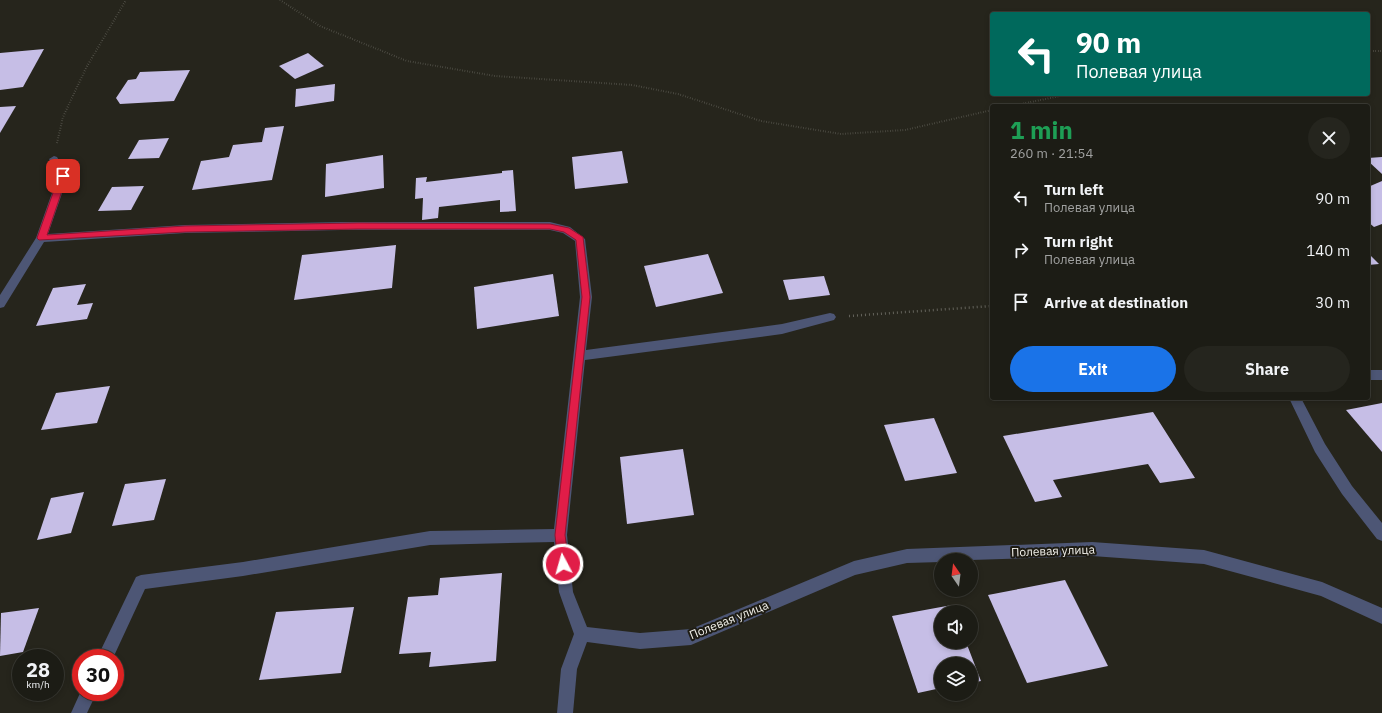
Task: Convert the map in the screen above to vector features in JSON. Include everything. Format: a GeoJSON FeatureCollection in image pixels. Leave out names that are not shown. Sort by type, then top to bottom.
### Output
{"type":"FeatureCollection","features":[{"type":"Feature","properties":{"kind":"street"},"geometry":{"type":"LineString","coordinates":[[0,304],[41,238],[63,176],[54,159]]}},
{"type":"Feature","properties":{"kind":"street"},"geometry":{"type":"LineString","coordinates":[[41,238],[185,229],[335,226],[550,226],[566,230],[580,239],[586,297],[560,535],[566,592],[582,634],[569,669],[565,713]]}},
{"type":"Feature","properties":{"kind":"street"},"geometry":{"type":"LineString","coordinates":[[580,356],[782,329],[830,317]]}},
{"type":"Feature","properties":{"kind":"street"},"geometry":{"type":"LineString","coordinates":[[1370,375],[1382,375]]}},
{"type":"Feature","properties":{"kind":"street"},"geometry":{"type":"LineString","coordinates":[[1296,400],[1320,448],[1347,490],[1382,534]]}},
{"type":"Feature","properties":{"kind":"street"},"geometry":{"type":"LineString","coordinates":[[109,649],[141,582],[243,569],[430,538],[560,535]]}},
{"type":"Feature","properties":{"kind":"street","name":"Полевая улица"},"geometry":{"type":"LineString","coordinates":[[582,634],[640,641],[691,638],[854,568],[907,556],[1092,549],[1204,557],[1322,588],[1382,616]]}},
{"type":"Feature","properties":{"kind":"street"},"geometry":{"type":"LineString","coordinates":[[79,713],[85,701]]}},
{"type":"Feature","properties":{"kind":"path"},"geometry":{"type":"LineString","coordinates":[[54,159],[62,117],[86,68],[126,0]]}},
{"type":"Feature","properties":{"kind":"path"},"geometry":{"type":"LineString","coordinates":[[280,0],[320,26],[407,61],[495,76],[632,85],[678,94],[761,121],[841,134],[905,130],[990,110]]}},
{"type":"Feature","properties":{"kind":"path"},"geometry":{"type":"LineString","coordinates":[[1370,51],[1382,51]]}},
{"type":"Feature","properties":{"kind":"path"},"geometry":{"type":"LineString","coordinates":[[1021,104],[1060,96]]}},
{"type":"Feature","properties":{"kind":"path"},"geometry":{"type":"LineString","coordinates":[[830,317],[990,306]]}},
{"type":"Feature","properties":{"kind":"building"},"geometry":{"type":"Polygon","coordinates":[[[44,49],[23,87],[0,90],[0,53],[44,49]]]}},
{"type":"Feature","properties":{"kind":"building"},"geometry":{"type":"Polygon","coordinates":[[[308,53],[324,66],[295,79],[279,66],[308,53]]]}},
{"type":"Feature","properties":{"kind":"building"},"geometry":{"type":"Polygon","coordinates":[[[190,70],[174,101],[120,104],[116,98],[128,80],[136,79],[140,72],[190,70]]]}},
{"type":"Feature","properties":{"kind":"building"},"geometry":{"type":"Polygon","coordinates":[[[335,84],[334,101],[295,107],[296,89],[335,84]]]}},
{"type":"Feature","properties":{"kind":"building"},"geometry":{"type":"Polygon","coordinates":[[[16,106],[0,133],[0,107],[16,106]]]}},
{"type":"Feature","properties":{"kind":"building"},"geometry":{"type":"Polygon","coordinates":[[[284,126],[272,180],[192,190],[201,161],[229,157],[233,145],[262,142],[265,128],[284,126]]]}},
{"type":"Feature","properties":{"kind":"building"},"geometry":{"type":"Polygon","coordinates":[[[169,138],[159,158],[128,159],[139,140],[169,138]]]}},
{"type":"Feature","properties":{"kind":"building"},"geometry":{"type":"Polygon","coordinates":[[[622,151],[628,183],[575,189],[572,157],[622,151]]]}},
{"type":"Feature","properties":{"kind":"building"},"geometry":{"type":"Polygon","coordinates":[[[383,155],[384,188],[325,197],[326,164],[383,155]]]}},
{"type":"Feature","properties":{"kind":"building"},"geometry":{"type":"Polygon","coordinates":[[[1382,157],[1382,174],[1370,163],[1370,158],[1382,157]]]}},
{"type":"Feature","properties":{"kind":"building"},"geometry":{"type":"Polygon","coordinates":[[[513,170],[516,211],[500,212],[500,200],[439,207],[438,218],[422,220],[423,198],[415,199],[416,178],[427,177],[426,182],[502,173],[502,171],[513,170]]]}},
{"type":"Feature","properties":{"kind":"building"},"geometry":{"type":"Polygon","coordinates":[[[1382,181],[1382,224],[1374,227],[1370,224],[1370,186],[1382,181]]]}},
{"type":"Feature","properties":{"kind":"building"},"geometry":{"type":"Polygon","coordinates":[[[144,186],[131,210],[98,211],[112,187],[144,186]]]}},
{"type":"Feature","properties":{"kind":"building"},"geometry":{"type":"Polygon","coordinates":[[[396,245],[392,288],[294,300],[302,255],[396,245]]]}},
{"type":"Feature","properties":{"kind":"building"},"geometry":{"type":"Polygon","coordinates":[[[708,254],[723,293],[656,307],[644,266],[708,254]]]}},
{"type":"Feature","properties":{"kind":"building"},"geometry":{"type":"Polygon","coordinates":[[[1370,255],[1379,264],[1370,265],[1370,255]]]}},
{"type":"Feature","properties":{"kind":"building"},"geometry":{"type":"Polygon","coordinates":[[[553,274],[559,316],[477,329],[474,287],[553,274]]]}},
{"type":"Feature","properties":{"kind":"building"},"geometry":{"type":"Polygon","coordinates":[[[824,276],[830,295],[789,300],[783,280],[824,276]]]}},
{"type":"Feature","properties":{"kind":"building"},"geometry":{"type":"Polygon","coordinates":[[[86,284],[77,305],[93,303],[87,319],[36,326],[53,288],[86,284]]]}},
{"type":"Feature","properties":{"kind":"building"},"geometry":{"type":"Polygon","coordinates":[[[110,386],[97,423],[41,430],[56,393],[110,386]]]}},
{"type":"Feature","properties":{"kind":"building"},"geometry":{"type":"Polygon","coordinates":[[[1382,403],[1382,452],[1346,410],[1382,403]]]}},
{"type":"Feature","properties":{"kind":"building"},"geometry":{"type":"Polygon","coordinates":[[[1153,412],[1195,478],[1160,483],[1148,464],[1053,480],[1062,497],[1035,502],[1003,436],[1153,412]]]}},
{"type":"Feature","properties":{"kind":"building"},"geometry":{"type":"Polygon","coordinates":[[[934,418],[957,473],[905,481],[884,425],[934,418]]]}},
{"type":"Feature","properties":{"kind":"building"},"geometry":{"type":"Polygon","coordinates":[[[683,449],[694,515],[627,524],[620,457],[683,449]]]}},
{"type":"Feature","properties":{"kind":"building"},"geometry":{"type":"Polygon","coordinates":[[[166,479],[154,520],[112,526],[125,484],[166,479]]]}},
{"type":"Feature","properties":{"kind":"building"},"geometry":{"type":"Polygon","coordinates":[[[84,492],[71,533],[37,540],[51,498],[84,492]]]}},
{"type":"Feature","properties":{"kind":"building"},"geometry":{"type":"Polygon","coordinates":[[[502,573],[496,661],[429,667],[431,652],[399,654],[408,597],[438,595],[440,578],[502,573]]]}},
{"type":"Feature","properties":{"kind":"building"},"geometry":{"type":"Polygon","coordinates":[[[1065,580],[1108,666],[1027,683],[988,595],[1065,580]]]}},
{"type":"Feature","properties":{"kind":"building"},"geometry":{"type":"Polygon","coordinates":[[[354,607],[341,673],[259,680],[276,612],[354,607]]]}},
{"type":"Feature","properties":{"kind":"building"},"geometry":{"type":"Polygon","coordinates":[[[39,608],[24,649],[12,649],[12,654],[0,656],[1,613],[39,608]]]}},
{"type":"Feature","properties":{"kind":"building"},"geometry":{"type":"Polygon","coordinates":[[[934,608],[934,649],[969,649],[972,657],[934,657],[934,690],[918,693],[892,616],[934,608]]]}},
{"type":"Feature","properties":{"kind":"building"},"geometry":{"type":"Polygon","coordinates":[[[978,673],[981,681],[978,682],[978,673]]]}},
{"type":"Feature","properties":{"kind":"route"},"geometry":{"type":"LineString","coordinates":[[63,176],[41,238],[185,229],[327,226],[550,226],[566,230],[580,239],[586,297],[560,535],[563,564]]}}]}
